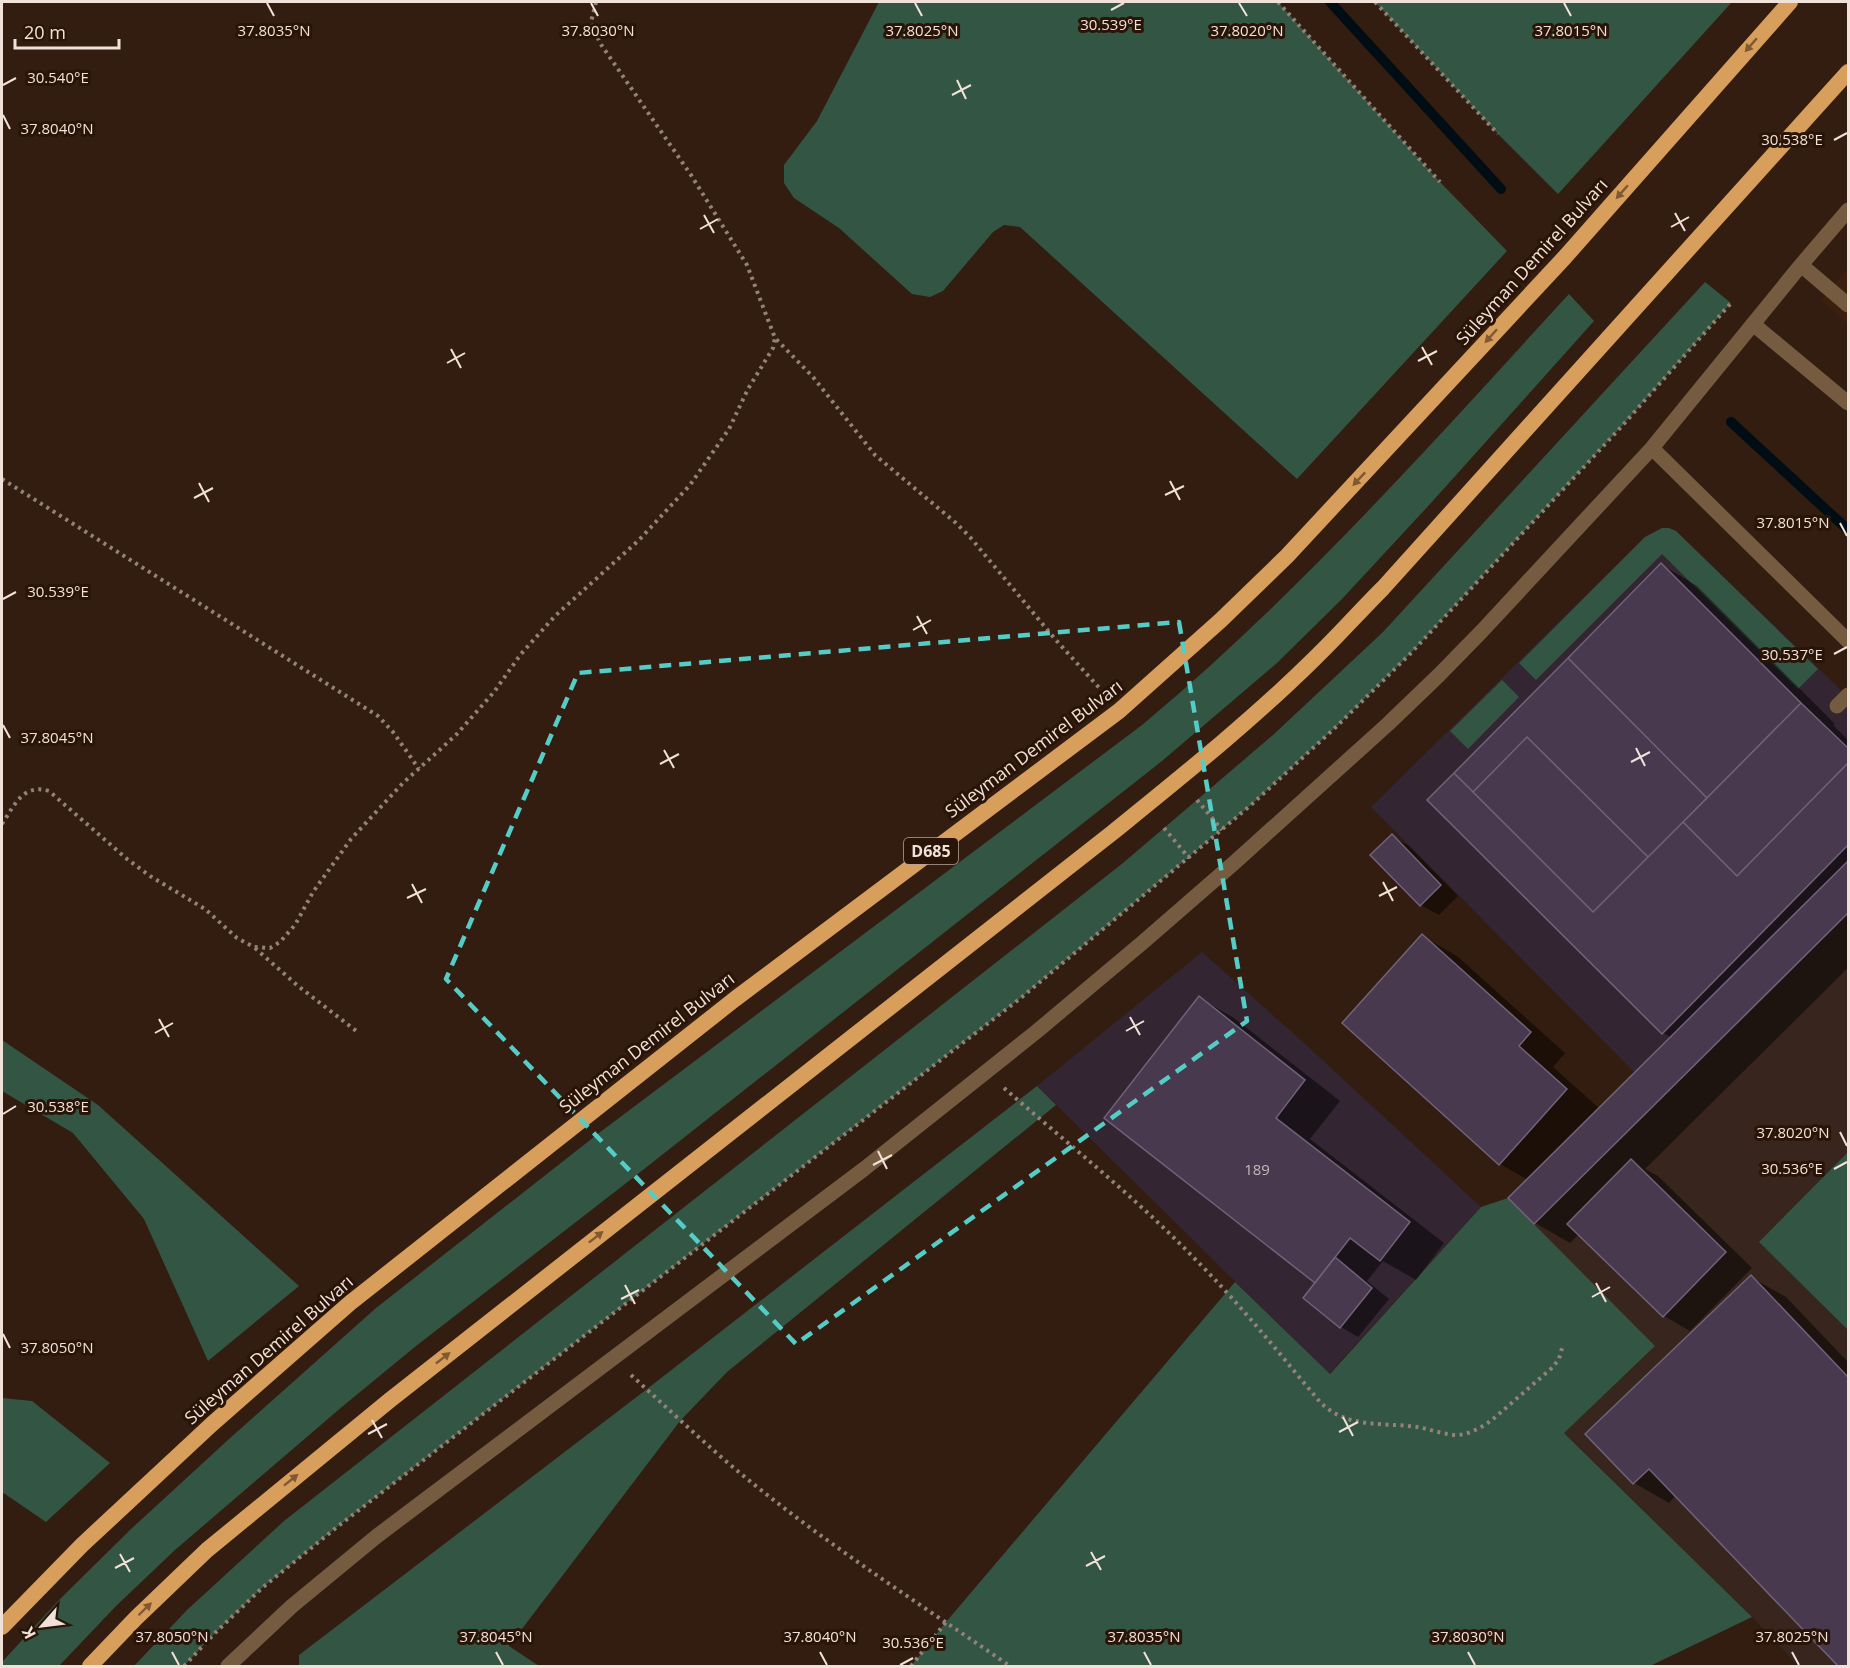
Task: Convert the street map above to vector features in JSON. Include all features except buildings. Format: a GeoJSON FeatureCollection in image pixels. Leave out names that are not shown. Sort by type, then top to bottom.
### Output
{"type":"FeatureCollection","features":[{"type":"Feature","properties":{"kind":"highway","name":"Süleyman Demirel Bulvarı"},"geometry":{"type":"LineString","coordinates":[[2,1627],[82,1545],[212,1424],[350,1303],[735,999],[1119,711],[1221,620],[1295,548],[1565,257],[1790,2]]}},
{"type":"Feature","properties":{"kind":"highway"},"geometry":{"type":"LineString","coordinates":[[90,1666],[207,1550],[292,1479],[399,1392],[1113,833],[1262,707],[1312,661],[1383,588],[1848,72]]}},
{"type":"Feature","properties":{"kind":"street"},"geometry":{"type":"LineString","coordinates":[[228,1666],[292,1606],[377,1536],[864,1169],[986,1071],[1142,944],[1388,724],[1482,631],[1652,448],[1848,210]]}},
{"type":"Feature","properties":{"kind":"street"},"geometry":{"type":"LineString","coordinates":[[1801,265],[1848,305]]}},
{"type":"Feature","properties":{"kind":"street"},"geometry":{"type":"LineString","coordinates":[[1753,324],[1848,404]]}},
{"type":"Feature","properties":{"kind":"street"},"geometry":{"type":"LineString","coordinates":[[1652,448],[1848,641]]}},
{"type":"Feature","properties":{"kind":"street"},"geometry":{"type":"LineString","coordinates":[[1837,706],[1848,695]]}},
{"type":"Feature","properties":{"kind":"path"},"geometry":{"type":"LineString","coordinates":[[596,2],[591,22],[600,43],[691,176],[747,265],[775,338],[813,377],[875,455],[949,516],[970,537],[1119,711]]}},
{"type":"Feature","properties":{"kind":"path"},"geometry":{"type":"LineString","coordinates":[[1278,2],[1440,182]]}},
{"type":"Feature","properties":{"kind":"path"},"geometry":{"type":"LineString","coordinates":[[1375,2],[1498,134]]}},
{"type":"Feature","properties":{"kind":"path"},"geometry":{"type":"LineString","coordinates":[[184,1666],[262,1588],[337,1527],[1013,1003],[1222,830],[1337,726],[1411,653],[1622,426],[1731,303]]}},
{"type":"Feature","properties":{"kind":"path"},"geometry":{"type":"LineString","coordinates":[[254,947],[270,948],[280,942],[295,925],[313,892],[351,839],[403,783],[456,735],[478,711],[521,654],[555,616],[639,540],[690,485],[729,429],[748,389],[773,348],[775,338]]}},
{"type":"Feature","properties":{"kind":"path"},"geometry":{"type":"LineString","coordinates":[[2,478],[378,717],[393,732],[419,769]]}},
{"type":"Feature","properties":{"kind":"path"},"geometry":{"type":"LineString","coordinates":[[2,824],[24,794],[40,788],[49,791],[135,865],[205,909],[237,938],[254,947],[298,986],[359,1033]]}},
{"type":"Feature","properties":{"kind":"path"},"geometry":{"type":"LineString","coordinates":[[1197,800],[1222,830]]}},
{"type":"Feature","properties":{"kind":"path"},"geometry":{"type":"LineString","coordinates":[[1164,828],[1189,858]]}},
{"type":"Feature","properties":{"kind":"path"},"geometry":{"type":"LineString","coordinates":[[986,1071],[1159,1223],[1196,1259],[1328,1411],[1343,1419],[1418,1427],[1459,1435],[1469,1432],[1481,1428],[1492,1420],[1553,1367],[1559,1359],[1562,1348]]}},
{"type":"Feature","properties":{"kind":"path"},"geometry":{"type":"LineString","coordinates":[[613,1359],[709,1447],[762,1491],[862,1564],[1010,1666]]}},
{"type":"Feature","properties":{"kind":"path"},"geometry":{"type":"LineString","coordinates":[[911,1666],[946,1622]]}},
{"type":"Feature","properties":{"kind":"highlighted area"},"geometry":{"type":"Polygon","coordinates":[[[1179,622],[1247,1021],[796,1344],[446,979],[578,673],[1179,622]]]}},
{"type":"Feature","properties":{"kind":"shaded area"},"geometry":{"type":"Polygon","coordinates":[[[1848,268],[1848,324],[1821,300],[1848,268]]]}},
{"type":"Feature","properties":{"kind":"shaded area"},"geometry":{"type":"Polygon","coordinates":[[[1662,528],[1676,531],[1848,697],[1848,861],[1635,1073],[1371,807],[1645,537],[1662,528]]]}},
{"type":"Feature","properties":{"kind":"shaded area"},"geometry":{"type":"Polygon","coordinates":[[[1848,861],[1848,1152],[1760,1242],[1848,1330],[1848,1666],[1799,1666],[1564,1432],[1655,1346],[1508,1198],[1848,861]]]}},
{"type":"Feature","properties":{"kind":"shaded area"},"geometry":{"type":"Polygon","coordinates":[[[1202,952],[1481,1207],[1329,1374],[1037,1086],[1202,952]]]}},
{"type":"Feature","properties":{"kind":"green space"},"geometry":{"type":"Polygon","coordinates":[[[879,2],[1278,2],[1440,182],[1507,251],[1297,479],[1020,227],[1004,225],[993,232],[943,291],[930,297],[912,294],[839,228],[794,198],[784,183],[784,165],[817,121],[879,2]]]}},
{"type":"Feature","properties":{"kind":"green space"},"geometry":{"type":"Polygon","coordinates":[[[1375,2],[1732,2],[1558,194],[1498,134],[1375,2]]]}},
{"type":"Feature","properties":{"kind":"green space"},"geometry":{"type":"Polygon","coordinates":[[[1705,282],[1731,303],[1622,426],[1411,653],[1337,726],[1251,805],[1022,997],[337,1527],[262,1588],[184,1666],[134,1666],[187,1610],[284,1521],[1123,863],[1273,735],[1383,632],[1705,282]]]}},
{"type":"Feature","properties":{"kind":"green space"},"geometry":{"type":"Polygon","coordinates":[[[1569,294],[1594,321],[1431,503],[1342,599],[1277,663],[1162,761],[416,1346],[343,1406],[175,1550],[116,1606],[59,1666],[2,1666],[2,1662],[58,1601],[130,1530],[376,1308],[599,1133],[1142,725],[1200,675],[1310,571],[1363,517],[1569,294]]]}},
{"type":"Feature","properties":{"kind":"green space"},"geometry":{"type":"Polygon","coordinates":[[[1662,528],[1676,531],[1818,669],[1798,689],[1662,554],[1536,680],[1519,663],[1645,537],[1662,528]]]}},
{"type":"Feature","properties":{"kind":"green space"},"geometry":{"type":"Polygon","coordinates":[[[1502,680],[1519,697],[1468,749],[1450,731],[1502,680]]]}},
{"type":"Feature","properties":{"kind":"green space"},"geometry":{"type":"Polygon","coordinates":[[[2,1040],[98,1105],[299,1286],[208,1361],[144,1219],[73,1133],[2,1091],[2,1040]]]}},
{"type":"Feature","properties":{"kind":"green space"},"geometry":{"type":"Polygon","coordinates":[[[1037,1086],[1056,1105],[727,1372],[680,1421],[509,1646],[539,1666],[299,1666],[299,1655],[647,1389],[1037,1086]]]}},
{"type":"Feature","properties":{"kind":"green space"},"geometry":{"type":"Polygon","coordinates":[[[1848,1152],[1848,1330],[1759,1242],[1848,1152]]]}},
{"type":"Feature","properties":{"kind":"green space"},"geometry":{"type":"Polygon","coordinates":[[[1508,1198],[1655,1346],[1564,1433],[1752,1617],[1650,1666],[911,1666],[1235,1282],[1330,1374],[1481,1207],[1508,1198]]]}},
{"type":"Feature","properties":{"kind":"green space"},"geometry":{"type":"Polygon","coordinates":[[[2,1398],[32,1401],[110,1463],[46,1522],[2,1492],[2,1398]]]}},
{"type":"Feature","properties":{"kind":"waterway"},"geometry":{"type":"LineString","coordinates":[[1330,2],[1501,189]]}},
{"type":"Feature","properties":{"kind":"waterway"},"geometry":{"type":"LineString","coordinates":[[1731,422],[1848,530]]}}]}
